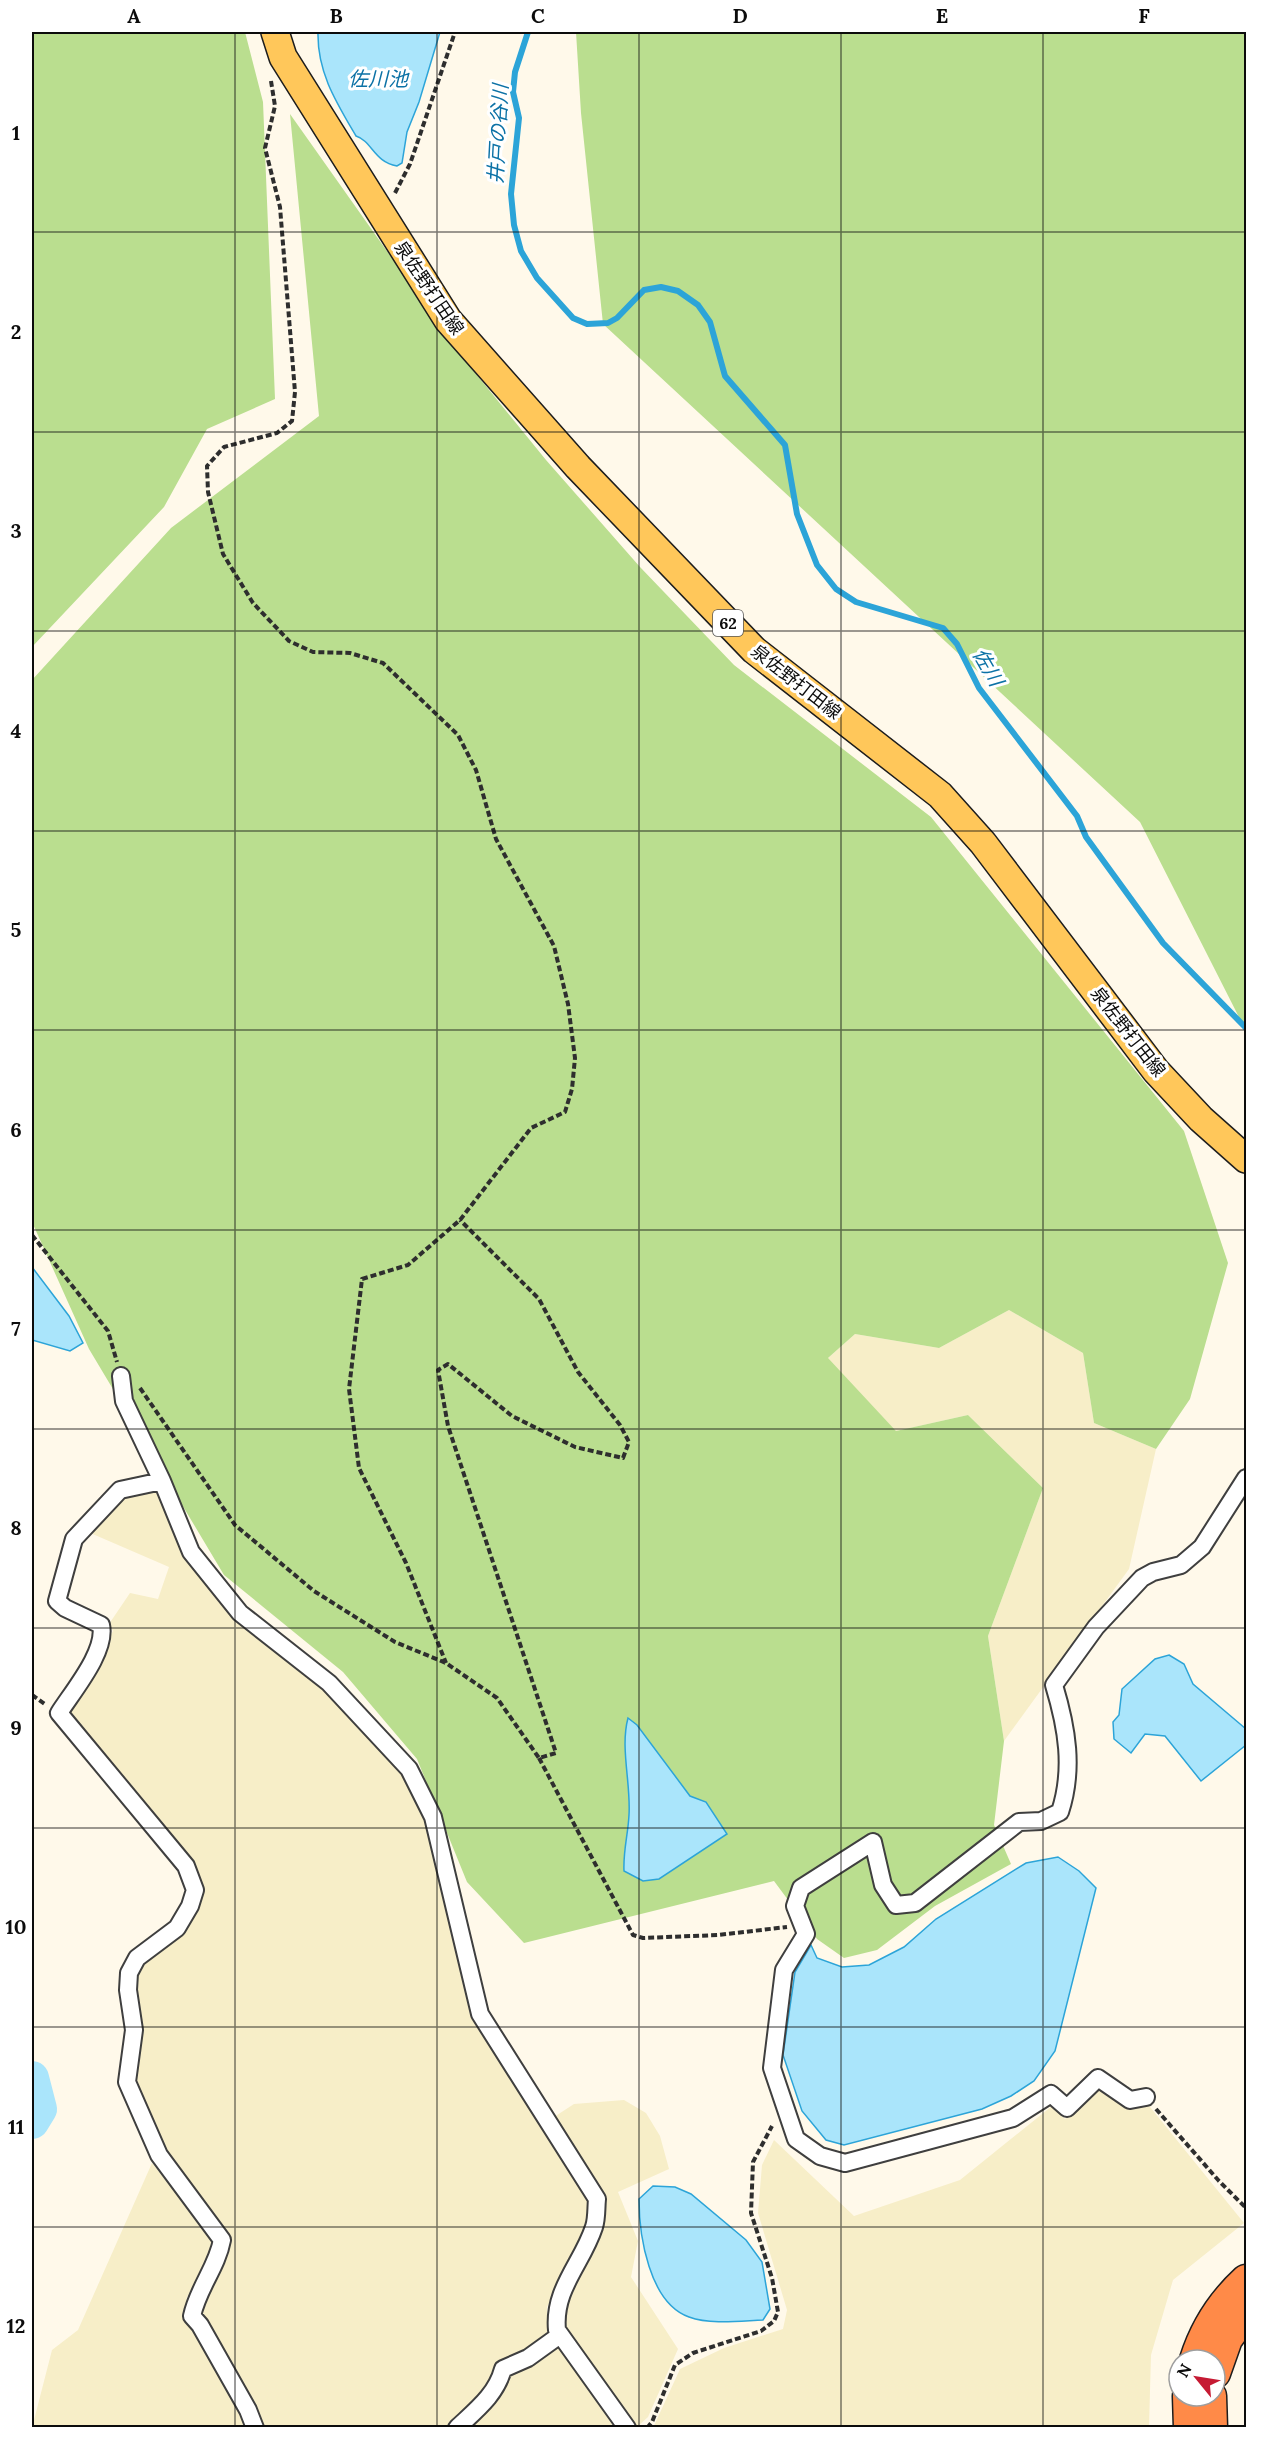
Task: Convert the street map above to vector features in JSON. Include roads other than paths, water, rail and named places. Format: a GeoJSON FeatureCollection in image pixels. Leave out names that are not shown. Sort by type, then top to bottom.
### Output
{"type":"FeatureCollection","features":[{"type":"Feature","properties":{"kind":"highway"},"geometry":{"type":"LineString","coordinates":[[1199,2348],[1208,2323],[1246,2280]]}},
{"type":"Feature","properties":{"kind":"highway"},"geometry":{"type":"LineString","coordinates":[[1224,2348],[1227,2339],[1246,2313]]}},
{"type":"Feature","properties":{"kind":"highway"},"geometry":{"type":"LineString","coordinates":[[1188,2408],[1189,2427]]}},
{"type":"Feature","properties":{"kind":"highway"},"geometry":{"type":"LineString","coordinates":[[1211,2408],[1212,2427]]}},
{"type":"Feature","properties":{"kind":"main road","name":"泉佐野打田線"},"geometry":{"type":"LineString","coordinates":[[276,32],[283,57],[447,320],[578,467],[754,650],[940,795],[983,843],[1156,1071],[1201,1119],[1246,1159]]}},
{"type":"Feature","properties":{"kind":"street"},"geometry":{"type":"LineString","coordinates":[[122,1376],[124,1401],[162,1481],[191,1552],[240,1613],[329,1683],[409,1769],[433,1817],[480,2013],[597,2199],[595,2225],[562,2291],[555,2312],[557,2330],[627,2427]]}},
{"type":"Feature","properties":{"kind":"street"},"geometry":{"type":"LineString","coordinates":[[1146,2097],[1130,2100],[1098,2078],[1067,2108],[1051,2094],[1013,2118],[845,2163],[820,2156],[796,2139],[772,2068],[784,1970],[806,1934],[795,1906],[801,1888],[873,1842],[883,1885],[896,1905],[915,1902],[1019,1822],[1041,1821],[1060,1812],[1067,1791],[1069,1762],[1054,1685],[1096,1627],[1142,1578],[1153,1572],[1182,1565],[1202,1547],[1246,1478]]}},
{"type":"Feature","properties":{"kind":"street"},"geometry":{"type":"LineString","coordinates":[[162,1481],[120,1490],[74,1539],[57,1601],[65,1608],[101,1625],[103,1636],[98,1652],[59,1713],[186,1866],[195,1890],[190,1906],[177,1928],[138,1958],[129,1973],[128,1990],[134,2030],[128,2082],[159,2155],[222,2240],[219,2256],[198,2295],[192,2316],[248,2409],[255,2427]]}},
{"type":"Feature","properties":{"kind":"street"},"geometry":{"type":"LineString","coordinates":[[457,2427],[488,2399],[499,2383],[503,2369],[528,2358],[560,2335]]}},
{"type":"Feature","properties":{"kind":"water","name":"佐川池"},"geometry":{"type":"Polygon","coordinates":[[[318,32],[440,32],[419,102],[407,132],[402,163],[397,166],[389,164],[378,156],[366,142],[356,136],[324,74],[318,32]]]}},
{"type":"Feature","properties":{"kind":"water"},"geometry":{"type":"Polygon","coordinates":[[[32,1267],[69,1316],[83,1343],[70,1351],[32,1340],[32,1267]]]}},
{"type":"Feature","properties":{"kind":"water"},"geometry":{"type":"Polygon","coordinates":[[[1169,1655],[1184,1664],[1193,1684],[1246,1729],[1246,1745],[1201,1781],[1165,1736],[1145,1734],[1131,1753],[1114,1739],[1113,1722],[1119,1715],[1122,1689],[1155,1659],[1169,1655]]]}},
{"type":"Feature","properties":{"kind":"water"},"geometry":{"type":"Polygon","coordinates":[[[628,1718],[637,1725],[690,1796],[706,1802],[727,1834],[659,1879],[643,1881],[624,1871],[629,1815],[625,1753],[628,1718]]]}},
{"type":"Feature","properties":{"kind":"water"},"geometry":{"type":"Polygon","coordinates":[[[1058,1857],[1079,1871],[1096,1888],[1055,2051],[1034,2081],[1011,2096],[982,2109],[844,2145],[826,2140],[802,2111],[783,2055],[795,1972],[811,1945],[817,1958],[842,1967],[869,1965],[904,1947],[936,1919],[1026,1863],[1058,1857]]]}},
{"type":"Feature","properties":{"kind":"water"},"geometry":{"type":"Polygon","coordinates":[[[653,2186],[675,2187],[691,2194],[746,2240],[762,2262],[770,2309],[763,2320],[726,2322],[689,2317],[675,2309],[664,2298],[649,2266],[641,2231],[639,2199],[653,2186]]]}},
{"type":"Feature","properties":{"kind":"waterway","name":"佐川"},"geometry":{"type":"LineString","coordinates":[[528,32],[515,72],[513,92],[519,118],[511,194],[514,225],[521,251],[537,278],[573,318],[587,324],[608,323],[617,318],[644,290],[661,287],[678,291],[698,305],[710,322],[725,376],[785,445],[797,514],[817,565],[836,589],[856,602],[943,628],[957,644],[979,688],[1077,816],[1086,837],[1163,943],[1246,1028]]}},
{"type":"Feature","properties":{"kind":"waterway"},"geometry":{"type":"LineString","coordinates":[[32,2078],[40,2109],[32,2122]]}},
{"type":"Feature","properties":{"kind":"water label","name":"井戸の谷川"},"geometry":{"type":"Point","coordinates":[498,134]}}]}
